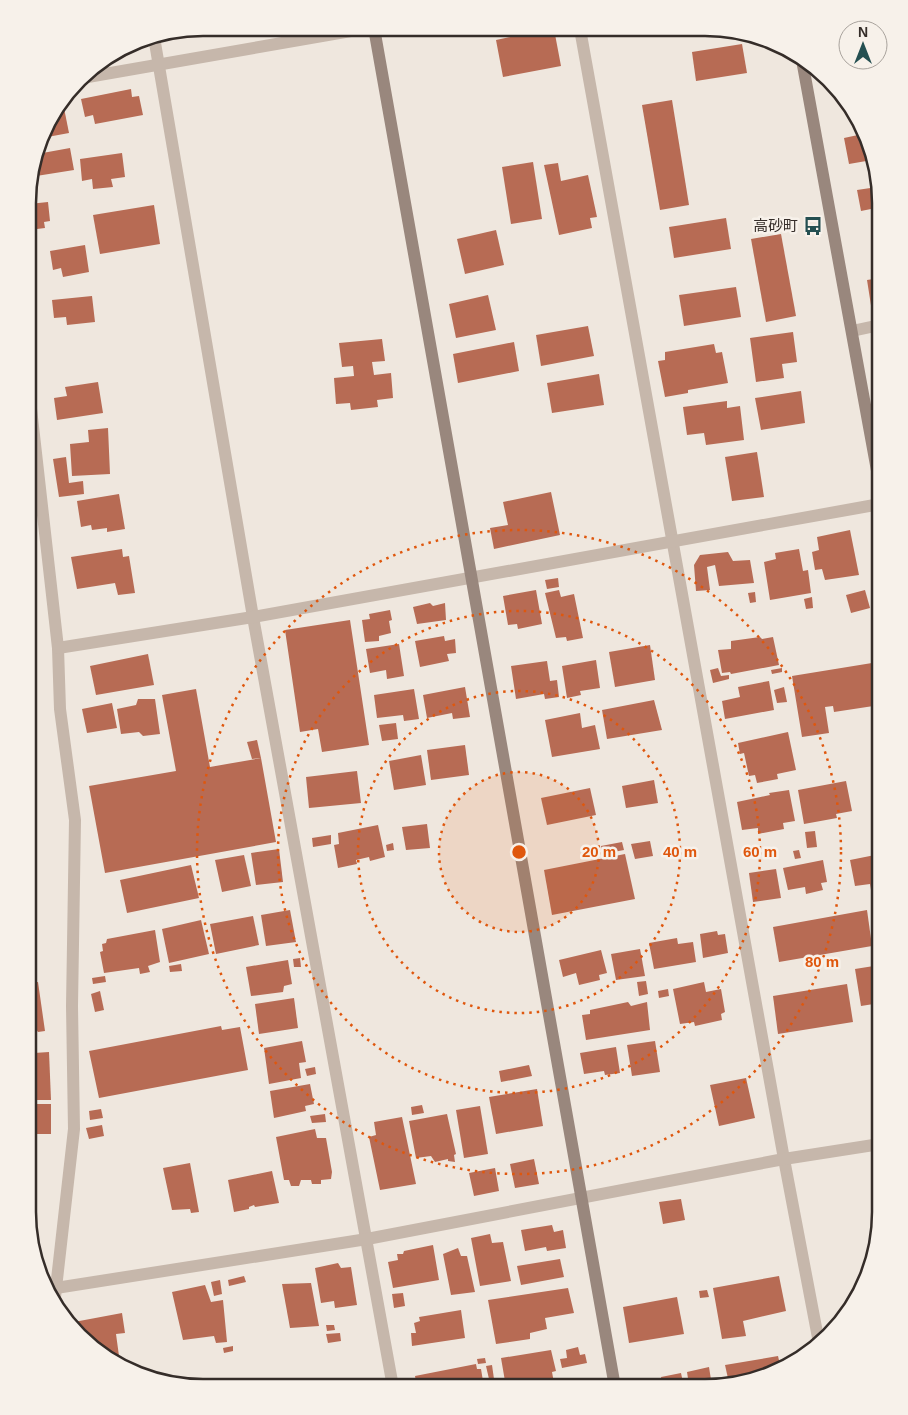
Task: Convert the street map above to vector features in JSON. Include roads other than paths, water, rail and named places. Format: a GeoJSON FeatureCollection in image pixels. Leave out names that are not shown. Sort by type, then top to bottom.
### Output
{"type":"FeatureCollection","features":[{"type":"Feature","properties":{"kind":"street"},"geometry":{"type":"LineString","coordinates":[[96,75],[322,36]]}},
{"type":"Feature","properties":{"kind":"street"},"geometry":{"type":"LineString","coordinates":[[375,36],[614,1379]]}},
{"type":"Feature","properties":{"kind":"street"},"geometry":{"type":"LineString","coordinates":[[581,36],[817,1335]]}},
{"type":"Feature","properties":{"kind":"street"},"geometry":{"type":"LineString","coordinates":[[155,43],[253,617],[392,1379]]}},
{"type":"Feature","properties":{"kind":"street"},"geometry":{"type":"LineString","coordinates":[[804,70],[872,441]]}},
{"type":"Feature","properties":{"kind":"street"},"geometry":{"type":"LineString","coordinates":[[852,331],[872,327]]}},
{"type":"Feature","properties":{"kind":"street"},"geometry":{"type":"LineString","coordinates":[[36,453],[58,648],[60,709],[75,820],[72,1006],[74,1129],[56,1288]]}},
{"type":"Feature","properties":{"kind":"street"},"geometry":{"type":"LineString","coordinates":[[58,648],[253,617],[872,506]]}},
{"type":"Feature","properties":{"kind":"street"},"geometry":{"type":"LineString","coordinates":[[58,1293],[366,1239],[784,1159],[871,1145]]}},
{"type":"Feature","properties":{"kind":"place","name":"高砂町"},"geometry":{"type":"Point","coordinates":[813,226]}}]}
